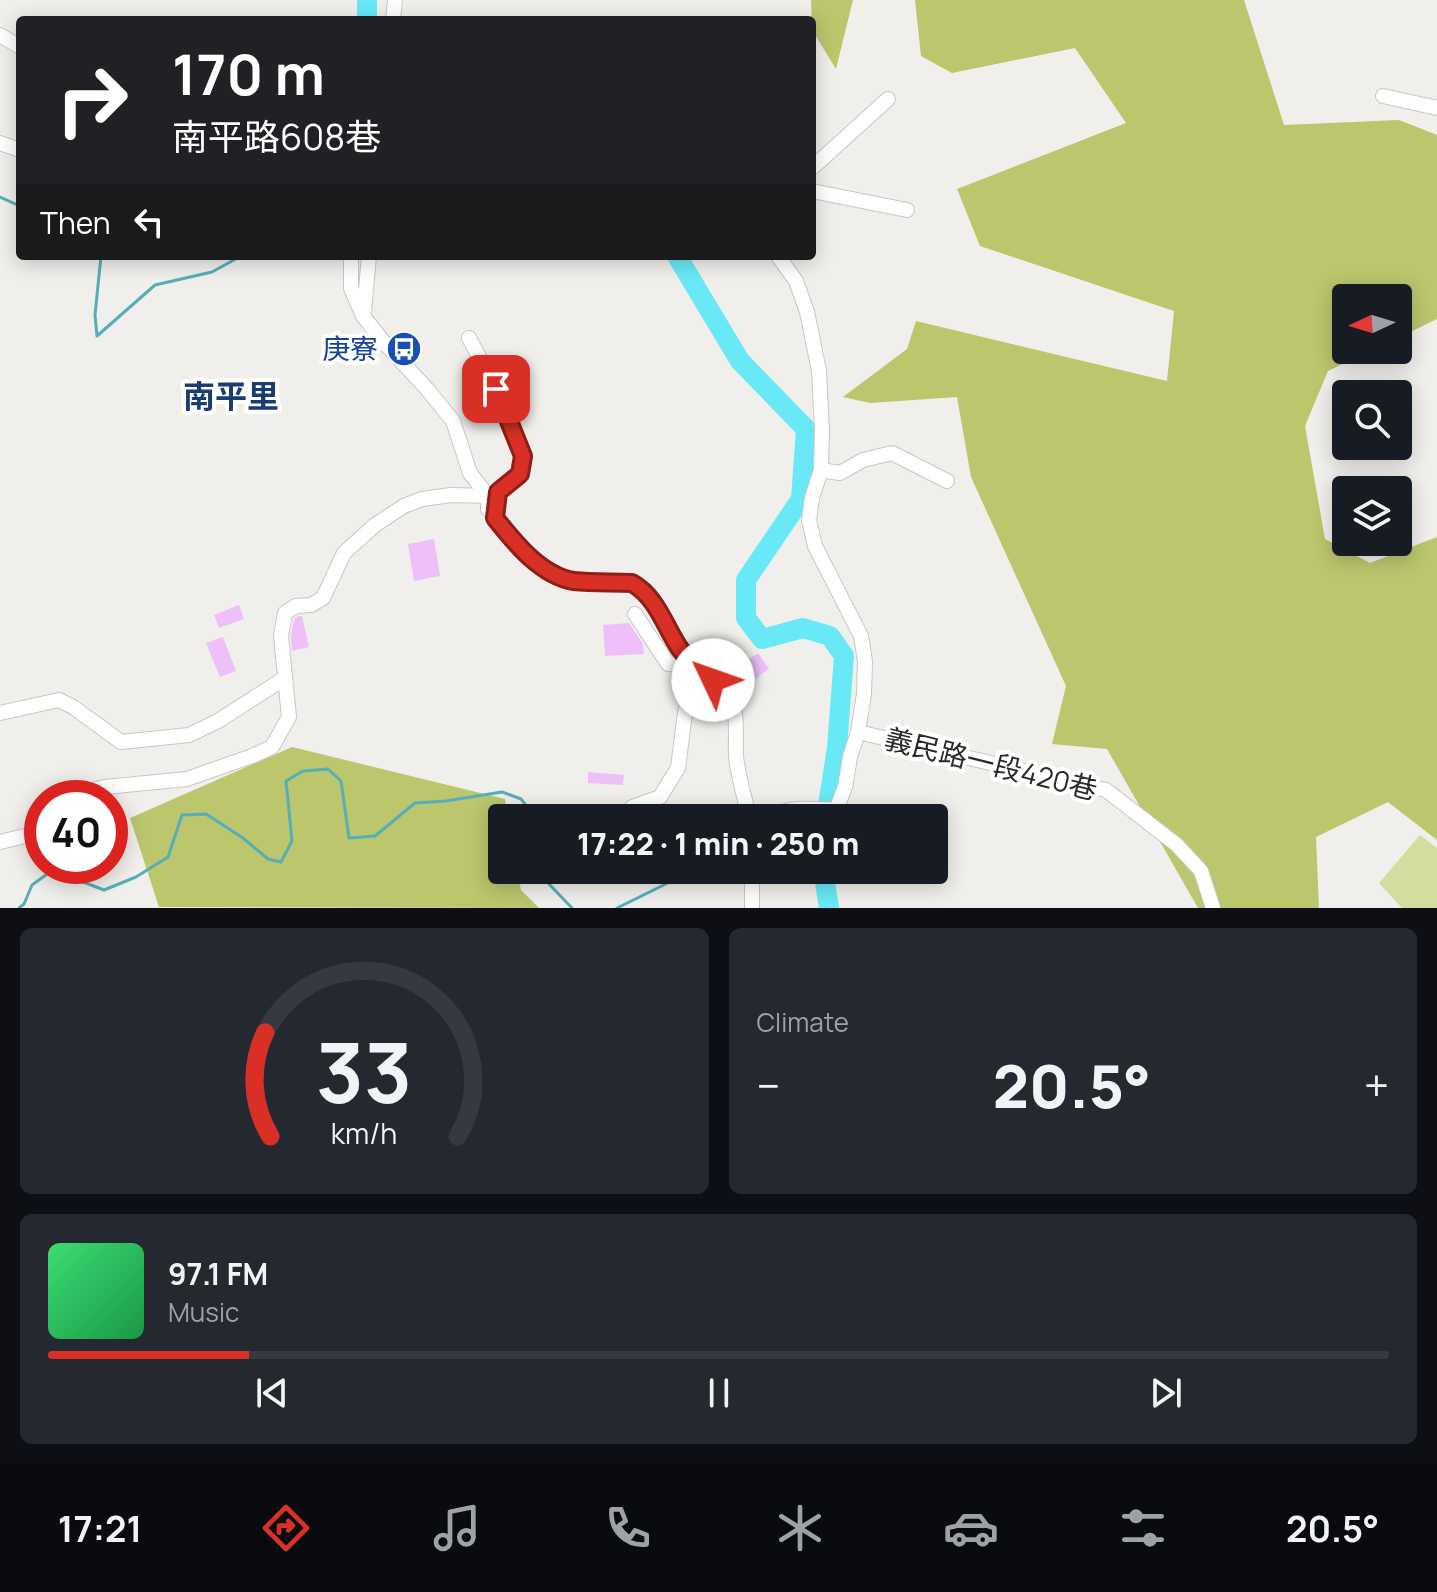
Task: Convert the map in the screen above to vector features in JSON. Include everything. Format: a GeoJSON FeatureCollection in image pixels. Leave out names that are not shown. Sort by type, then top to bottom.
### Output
{"type":"FeatureCollection","features":[{"type":"Feature","properties":{"kind":"street"},"geometry":{"type":"LineString","coordinates":[[1383,96],[1437,108]]}},
{"type":"Feature","properties":{"kind":"street"},"geometry":{"type":"LineString","coordinates":[[816,164],[888,99]]}},
{"type":"Feature","properties":{"kind":"street"},"geometry":{"type":"LineString","coordinates":[[816,192],[907,210]]}},
{"type":"Feature","properties":{"kind":"street"},"geometry":{"type":"LineString","coordinates":[[351,260],[351,288],[363,316],[453,421],[470,473],[488,496],[488,509],[521,551],[553,573],[571,580],[632,583],[641,588],[660,612],[683,653],[729,695],[735,717],[740,784],[746,804]]}},
{"type":"Feature","properties":{"kind":"street"},"geometry":{"type":"LineString","coordinates":[[363,316],[369,260]]}},
{"type":"Feature","properties":{"kind":"street"},"geometry":{"type":"LineString","coordinates":[[781,260],[796,281],[807,312],[819,371],[821,470],[809,520],[815,546],[861,636],[865,672],[858,732],[838,804]]}},
{"type":"Feature","properties":{"kind":"street"},"geometry":{"type":"LineString","coordinates":[[469,338],[496,389],[523,456],[520,474],[498,492],[495,518]]}},
{"type":"Feature","properties":{"kind":"street"},"geometry":{"type":"LineString","coordinates":[[821,470],[840,473],[863,460],[892,453],[947,481]]}},
{"type":"Feature","properties":{"kind":"street"},"geometry":{"type":"LineString","coordinates":[[128,785],[187,779],[272,747],[289,717],[281,636],[285,613],[296,606],[311,605],[323,598],[344,553],[375,525],[404,506],[422,499],[451,495],[488,496]]}},
{"type":"Feature","properties":{"kind":"street"},"geometry":{"type":"LineString","coordinates":[[635,614],[668,664],[697,666]]}},
{"type":"Feature","properties":{"kind":"street"},"geometry":{"type":"LineString","coordinates":[[640,804],[660,797],[678,768],[685,713],[697,666]]}},
{"type":"Feature","properties":{"kind":"street"},"geometry":{"type":"LineString","coordinates":[[0,713],[59,700],[121,742],[189,735],[218,721],[285,678]]}},
{"type":"Feature","properties":{"kind":"street","name":"義民路一段420巷"},"geometry":{"type":"LineString","coordinates":[[858,732],[1106,790],[1177,845],[1201,871],[1213,908]]}},
{"type":"Feature","properties":{"kind":"street"},"geometry":{"type":"LineString","coordinates":[[0,842],[24,836]]}},
{"type":"Feature","properties":{"kind":"street"},"geometry":{"type":"LineString","coordinates":[[752,884],[752,908]]}},
{"type":"Feature","properties":{"kind":"green space"},"geometry":{"type":"Polygon","coordinates":[[[811,0],[853,0],[836,69],[816,36],[816,16],[812,16],[811,0]]]}},
{"type":"Feature","properties":{"kind":"green space"},"geometry":{"type":"Polygon","coordinates":[[[915,0],[1244,0],[1284,125],[1399,120],[1437,135],[1437,319],[1412,331],[1412,284],[1332,284],[1332,364],[1343,364],[1328,371],[1305,426],[1325,539],[1332,543],[1332,556],[1357,556],[1370,563],[1388,556],[1412,556],[1412,547],[1437,537],[1437,840],[1388,802],[1316,837],[1319,908],[1198,908],[1107,749],[1052,744],[1066,686],[971,477],[957,397],[870,403],[843,397],[907,349],[916,321],[1167,381],[1174,311],[980,246],[957,189],[1126,123],[1075,48],[952,73],[921,56],[915,0]]]}},
{"type":"Feature","properties":{"kind":"green space"},"geometry":{"type":"Polygon","coordinates":[[[292,747],[505,799],[506,804],[488,804],[488,884],[520,884],[521,890],[539,908],[159,907],[130,818],[292,747]]]}},
{"type":"Feature","properties":{"kind":"green space"},"geometry":{"type":"Polygon","coordinates":[[[1420,835],[1437,848],[1437,908],[1402,908],[1379,883],[1420,835]]]}},
{"type":"Feature","properties":{"kind":"building"},"geometry":{"type":"Polygon","coordinates":[[[434,539],[440,576],[414,581],[408,544],[434,539]]]}},
{"type":"Feature","properties":{"kind":"building"},"geometry":{"type":"Polygon","coordinates":[[[239,605],[244,619],[219,628],[214,615],[239,605]]]}},
{"type":"Feature","properties":{"kind":"building"},"geometry":{"type":"Polygon","coordinates":[[[302,616],[309,647],[292,651],[294,619],[302,616]]]}},
{"type":"Feature","properties":{"kind":"building"},"geometry":{"type":"Polygon","coordinates":[[[629,623],[643,644],[644,654],[605,656],[603,625],[629,623]]]}},
{"type":"Feature","properties":{"kind":"building"},"geometry":{"type":"Polygon","coordinates":[[[223,637],[236,671],[220,677],[206,643],[223,637]]]}},
{"type":"Feature","properties":{"kind":"building"},"geometry":{"type":"Polygon","coordinates":[[[758,653],[769,669],[738,690],[727,674],[758,653]]]}},
{"type":"Feature","properties":{"kind":"building"},"geometry":{"type":"Polygon","coordinates":[[[588,772],[624,775],[623,785],[588,783],[588,772]]]}},
{"type":"Feature","properties":{"kind":"waterway"},"geometry":{"type":"LineString","coordinates":[[367,0],[367,16]]}},
{"type":"Feature","properties":{"kind":"waterway"},"geometry":{"type":"LineString","coordinates":[[0,197],[16,204]]}},
{"type":"Feature","properties":{"kind":"waterway"},"geometry":{"type":"LineString","coordinates":[[101,260],[95,315],[97,336],[155,285],[212,272],[234,260]]}},
{"type":"Feature","properties":{"kind":"waterway"},"geometry":{"type":"LineString","coordinates":[[679,260],[740,361],[806,429],[801,499],[746,580],[746,618],[762,639],[803,628],[830,636],[844,656],[837,748],[828,804]]}},
{"type":"Feature","properties":{"kind":"waterway"},"geometry":{"type":"LineString","coordinates":[[19,908],[32,885],[50,872],[104,890],[136,877],[168,857],[182,815],[206,814],[268,859],[281,862],[292,841],[286,781],[303,771],[328,769],[341,781],[349,838],[375,836],[415,803],[502,792],[521,799],[525,804]]}},
{"type":"Feature","properties":{"kind":"waterway"},"geometry":{"type":"LineString","coordinates":[[549,884],[572,908]]}},
{"type":"Feature","properties":{"kind":"waterway"},"geometry":{"type":"LineString","coordinates":[[617,908],[666,884]]}},
{"type":"Feature","properties":{"kind":"waterway"},"geometry":{"type":"LineString","coordinates":[[825,884],[829,908]]}},
{"type":"Feature","properties":{"kind":"place","name":"庚寮"},"geometry":{"type":"Point","coordinates":[404,349]}},
{"type":"Feature","properties":{"kind":"district","name":"南平里"},"geometry":{"type":"Point","coordinates":[231,397]}},
{"type":"Feature","properties":{"kind":"route"},"geometry":{"type":"LineString","coordinates":[[496,389],[523,456],[520,474],[498,492],[495,518],[521,551],[553,573],[571,580],[632,583],[641,588],[660,612],[683,653],[713,680]]}}]}
